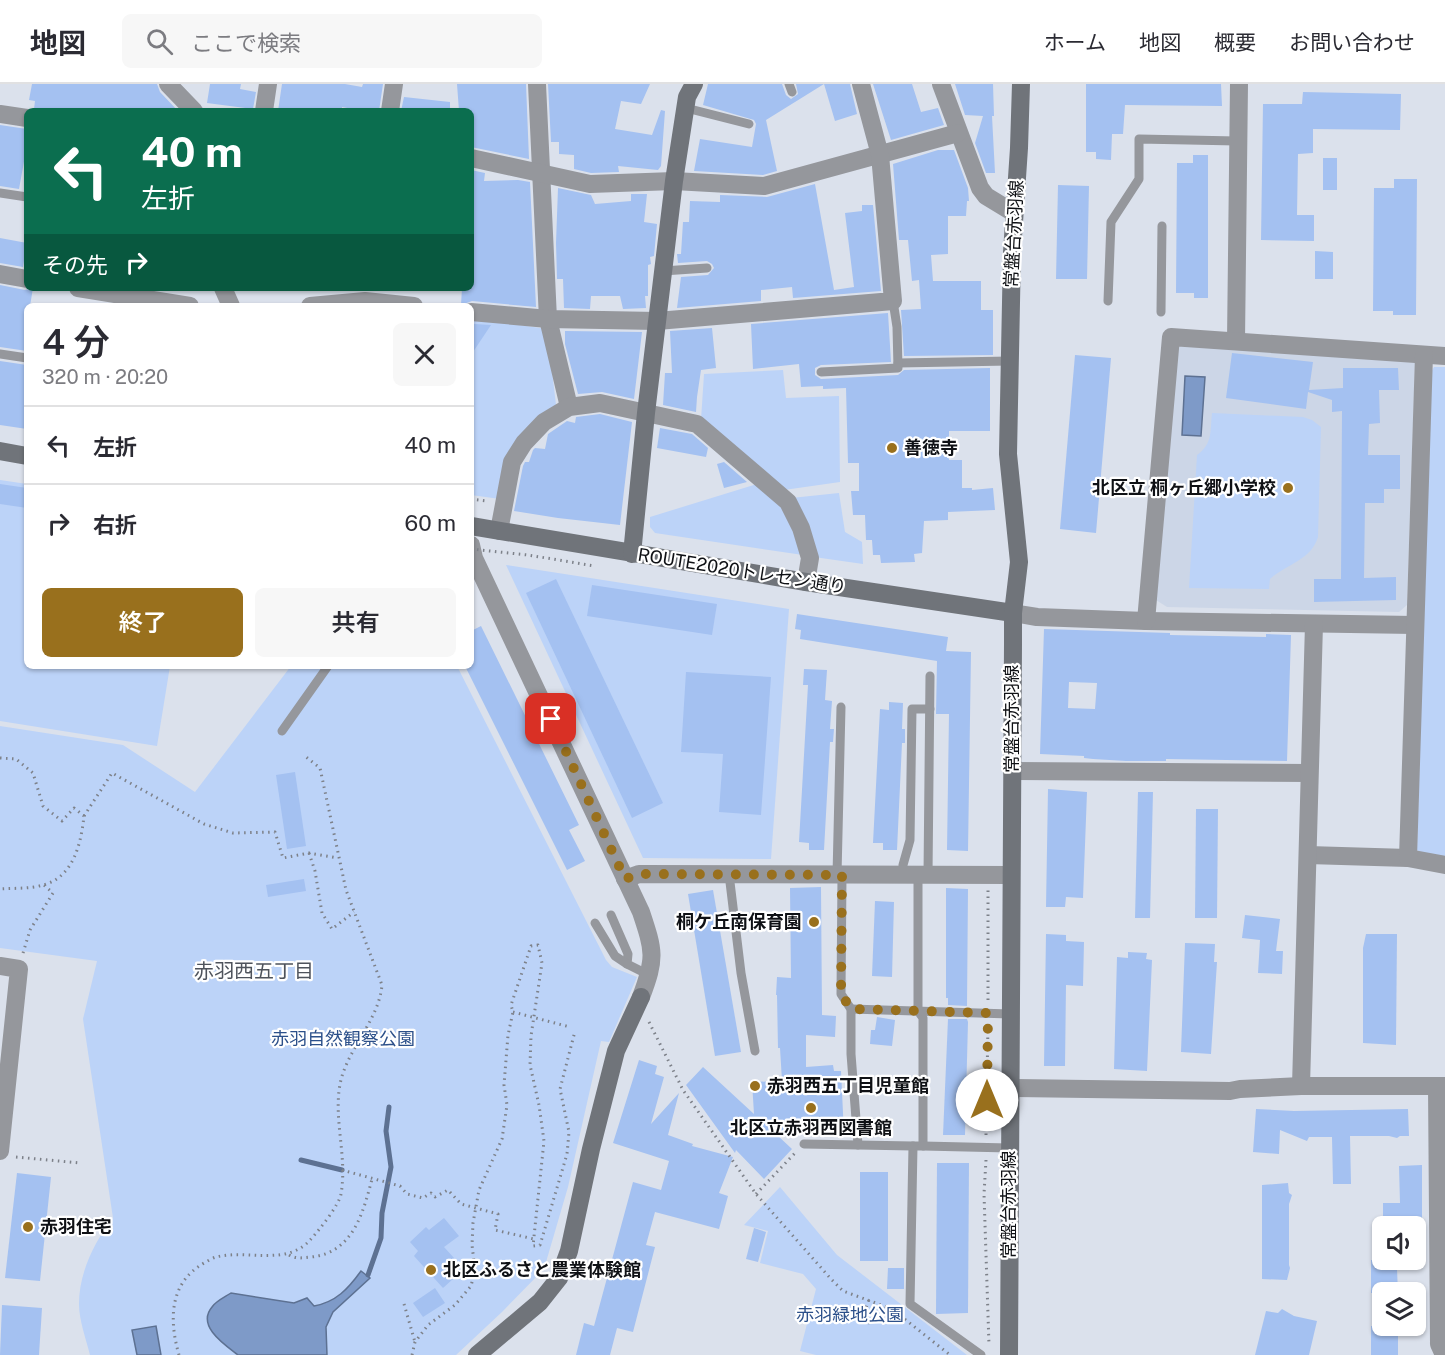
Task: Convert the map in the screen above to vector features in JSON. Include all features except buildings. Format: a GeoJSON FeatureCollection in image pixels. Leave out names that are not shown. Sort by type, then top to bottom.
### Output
{"type":"FeatureCollection","features":[{"type":"Feature","properties":{"kind":"main road"},"geometry":{"type":"LineString","coordinates":[[632,554],[646,413],[674,182],[687,97],[694,84]]}},
{"type":"Feature","properties":{"kind":"main road","name":"常盤台赤羽線"},"geometry":{"type":"LineString","coordinates":[[1009,1355],[1013,613],[1019,562],[1008,465],[1014,213],[1021,84]]}},
{"type":"Feature","properties":{"kind":"main road"},"geometry":{"type":"LineString","coordinates":[[0,451],[24,455]]}},
{"type":"Feature","properties":{"kind":"main road","name":"ROUTE2020トレセン通り"},"geometry":{"type":"LineString","coordinates":[[474,527],[806,582],[1013,613]]}},
{"type":"Feature","properties":{"kind":"main road"},"geometry":{"type":"LineString","coordinates":[[477,1355],[540,1302],[559,1278],[569,1251],[591,1149],[616,1051],[641,997]]}},
{"type":"Feature","properties":{"kind":"street"},"geometry":{"type":"LineString","coordinates":[[168,84],[191,108]]}},
{"type":"Feature","properties":{"kind":"street"},"geometry":{"type":"LineString","coordinates":[[264,108],[267,84]]}},
{"type":"Feature","properties":{"kind":"street"},"geometry":{"type":"LineString","coordinates":[[390,108],[394,84]]}},
{"type":"Feature","properties":{"kind":"street"},"geometry":{"type":"LineString","coordinates":[[537,84],[548,319],[569,407]]}},
{"type":"Feature","properties":{"kind":"street"},"geometry":{"type":"LineString","coordinates":[[474,312],[548,319],[657,321],[893,301],[880,155],[861,84]]}},
{"type":"Feature","properties":{"kind":"street"},"geometry":{"type":"LineString","coordinates":[[941,84],[980,188],[986,196],[1014,213]]}},
{"type":"Feature","properties":{"kind":"street"},"geometry":{"type":"LineString","coordinates":[[1236,341],[1239,84]]}},
{"type":"Feature","properties":{"kind":"street"},"geometry":{"type":"LineString","coordinates":[[0,114],[24,118]]}},
{"type":"Feature","properties":{"kind":"street"},"geometry":{"type":"LineString","coordinates":[[474,159],[590,184],[674,182],[764,186],[958,133]]}},
{"type":"Feature","properties":{"kind":"street"},"geometry":{"type":"LineString","coordinates":[[0,274],[24,278]]}},
{"type":"Feature","properties":{"kind":"street"},"geometry":{"type":"LineString","coordinates":[[97,291],[171,303]]}},
{"type":"Feature","properties":{"kind":"street"},"geometry":{"type":"LineString","coordinates":[[330,303],[366,295],[401,303]]}},
{"type":"Feature","properties":{"kind":"street"},"geometry":{"type":"LineString","coordinates":[[1146,621],[1171,336],[1445,356]]}},
{"type":"Feature","properties":{"kind":"street"},"geometry":{"type":"LineString","coordinates":[[1408,858],[1424,355]]}},
{"type":"Feature","properties":{"kind":"street"},"geometry":{"type":"LineString","coordinates":[[499,531],[512,462],[524,443],[544,422],[569,407],[600,403],[698,424],[788,501],[801,528],[810,558],[806,582]]}},
{"type":"Feature","properties":{"kind":"street"},"geometry":{"type":"LineString","coordinates":[[474,558],[641,912],[652,947],[650,975],[641,997]]}},
{"type":"Feature","properties":{"kind":"street"},"geometry":{"type":"LineString","coordinates":[[1013,613],[1037,617],[1146,621],[1414,625]]}},
{"type":"Feature","properties":{"kind":"street"},"geometry":{"type":"LineString","coordinates":[[1301,1086],[1314,624]]}},
{"type":"Feature","properties":{"kind":"street"},"geometry":{"type":"LineString","coordinates":[[1012,771],[1309,773]]}},
{"type":"Feature","properties":{"kind":"street"},"geometry":{"type":"LineString","coordinates":[[1308,855],[1408,858],[1445,865]]}},
{"type":"Feature","properties":{"kind":"street"},"geometry":{"type":"LineString","coordinates":[[625,879],[639,874],[1011,875]]}},
{"type":"Feature","properties":{"kind":"street"},"geometry":{"type":"LineString","coordinates":[[0,966],[18,969],[3,1090],[7,1154]]}},
{"type":"Feature","properties":{"kind":"street"},"geometry":{"type":"LineString","coordinates":[[1010,1088],[1230,1091],[1301,1086],[1441,1086],[1439,1344],[1444,1355]]}},
{"type":"Feature","properties":{"kind":"lane"},"geometry":{"type":"LineString","coordinates":[[686,108],[749,124]]}},
{"type":"Feature","properties":{"kind":"lane"},"geometry":{"type":"LineString","coordinates":[[1108,301],[1111,222],[1139,179],[1139,139],[1237,141]]}},
{"type":"Feature","properties":{"kind":"lane"},"geometry":{"type":"LineString","coordinates":[[0,193],[24,197]]}},
{"type":"Feature","properties":{"kind":"lane"},"geometry":{"type":"LineString","coordinates":[[1161,312],[1162,226]]}},
{"type":"Feature","properties":{"kind":"lane"},"geometry":{"type":"LineString","coordinates":[[663,271],[707,268]]}},
{"type":"Feature","properties":{"kind":"lane"},"geometry":{"type":"LineString","coordinates":[[821,372],[898,368],[897,327],[893,301]]}},
{"type":"Feature","properties":{"kind":"lane"},"geometry":{"type":"LineString","coordinates":[[0,354],[24,358]]}},
{"type":"Feature","properties":{"kind":"lane"},"geometry":{"type":"LineString","coordinates":[[898,363],[1010,361]]}},
{"type":"Feature","properties":{"kind":"lane"},"geometry":{"type":"LineString","coordinates":[[282,731],[326,669]]}},
{"type":"Feature","properties":{"kind":"lane"},"geometry":{"type":"LineString","coordinates":[[923,1146],[923,1018],[918,1011],[916,875],[930,709],[930,675]]}},
{"type":"Feature","properties":{"kind":"lane"},"geometry":{"type":"LineString","coordinates":[[841,707],[841,994],[851,1009],[851,1054],[858,1144]]}},
{"type":"Feature","properties":{"kind":"lane"},"geometry":{"type":"LineString","coordinates":[[916,875],[903,864],[910,840],[912,709],[930,709]]}},
{"type":"Feature","properties":{"kind":"lane"},"geometry":{"type":"LineString","coordinates":[[729,874],[741,973],[754,1051]]}},
{"type":"Feature","properties":{"kind":"lane"},"geometry":{"type":"LineString","coordinates":[[611,915],[628,954],[627,964]]}},
{"type":"Feature","properties":{"kind":"lane"},"geometry":{"type":"LineString","coordinates":[[595,923],[615,956],[650,975]]}},
{"type":"Feature","properties":{"kind":"lane"},"geometry":{"type":"LineString","coordinates":[[851,1009],[1010,1014]]}},
{"type":"Feature","properties":{"kind":"lane"},"geometry":{"type":"LineString","coordinates":[[804,1144],[1009,1148]]}},
{"type":"Feature","properties":{"kind":"lane"},"geometry":{"type":"LineString","coordinates":[[913,1146],[910,1304],[981,1355]]}},
{"type":"Feature","properties":{"kind":"path"},"geometry":{"type":"LineString","coordinates":[[474,499],[488,501]]}},
{"type":"Feature","properties":{"kind":"path"},"geometry":{"type":"LineString","coordinates":[[474,547],[594,566]]}},
{"type":"Feature","properties":{"kind":"path"},"geometry":{"type":"LineString","coordinates":[[289,1255],[310,1241],[341,1196],[338,1095],[350,1054],[380,1000],[382,985],[354,912],[338,858],[320,768],[305,756]]}},
{"type":"Feature","properties":{"kind":"path"},"geometry":{"type":"LineString","coordinates":[[0,758],[16,759],[33,773],[44,806],[62,821],[74,808],[84,816]]}},
{"type":"Feature","properties":{"kind":"path"},"geometry":{"type":"LineString","coordinates":[[0,889],[44,885],[65,874],[81,842],[84,816],[112,773],[204,824],[233,833],[275,832],[283,858],[309,853],[338,858]]}},
{"type":"Feature","properties":{"kind":"path"},"geometry":{"type":"LineString","coordinates":[[309,853],[315,871],[322,913],[332,929],[354,912]]}},
{"type":"Feature","properties":{"kind":"path"},"geometry":{"type":"LineString","coordinates":[[988,884],[984,1194],[989,1347]]}},
{"type":"Feature","properties":{"kind":"path"},"geometry":{"type":"LineString","coordinates":[[18,969],[30,930],[53,893],[44,885]]}},
{"type":"Feature","properties":{"kind":"path"},"geometry":{"type":"LineString","coordinates":[[412,1355],[415,1342],[429,1324],[455,1305],[471,1286],[475,1270],[472,1245],[479,1190],[502,1139],[507,1105],[504,1085],[508,1035],[513,1012],[511,1005],[531,946],[538,945],[542,963],[531,1036],[530,1065],[544,1141],[533,1246],[540,1245],[567,1154],[569,1131],[560,1089],[575,1031]]}},
{"type":"Feature","properties":{"kind":"path"},"geometry":{"type":"LineString","coordinates":[[513,1012],[570,1027]]}},
{"type":"Feature","properties":{"kind":"path"},"geometry":{"type":"LineString","coordinates":[[649,1022],[682,1090],[756,1194],[843,1291],[892,1309],[950,1355]]}},
{"type":"Feature","properties":{"kind":"path"},"geometry":{"type":"LineString","coordinates":[[756,1194],[804,1144]]}},
{"type":"Feature","properties":{"kind":"path"},"geometry":{"type":"LineString","coordinates":[[7,1154],[80,1163]]}},
{"type":"Feature","properties":{"kind":"path"},"geometry":{"type":"LineString","coordinates":[[342,1170],[400,1186],[407,1194],[423,1198],[431,1193],[435,1197],[448,1190],[461,1204],[498,1214],[495,1230],[534,1239]]}},
{"type":"Feature","properties":{"kind":"path"},"geometry":{"type":"LineString","coordinates":[[179,1355],[174,1338],[174,1300],[181,1282],[196,1268],[215,1257],[322,1256],[348,1241],[363,1213],[372,1179]]}},
{"type":"Feature","properties":{"kind":"path"},"geometry":{"type":"LineString","coordinates":[[869,1300],[865,1310],[866,1319],[872,1326]]}},
{"type":"Feature","properties":{"kind":"path"},"geometry":{"type":"LineString","coordinates":[[404,1305],[415,1342]]}},
{"type":"Feature","properties":{"kind":"shaded area","name":"北区立 桐ヶ丘郷小学校"},"geometry":{"type":"Polygon","coordinates":[[[1177,343],[1415,362],[1407,605],[1399,612],[1167,607],[1156,600],[1177,343]]]}},
{"type":"Feature","properties":{"kind":"shaded area"},"geometry":{"type":"Polygon","coordinates":[[[1185,376],[1205,377],[1201,436],[1182,435],[1185,376]]]}},
{"type":"Feature","properties":{"kind":"shaded area"},"geometry":{"type":"Polygon","coordinates":[[[361,1271],[370,1278],[333,1312],[326,1327],[327,1355],[238,1355],[214,1334],[207,1321],[212,1307],[231,1293],[294,1303],[307,1298],[314,1306],[322,1304],[341,1294],[361,1271]]]}},
{"type":"Feature","properties":{"kind":"shaded area"},"geometry":{"type":"Polygon","coordinates":[[[156,1326],[161,1355],[137,1355],[132,1330],[156,1326]]]}},
{"type":"Feature","properties":{"kind":"green space"},"geometry":{"type":"Polygon","coordinates":[[[474,318],[547,329],[556,405],[500,499],[474,495],[474,318]]]}},
{"type":"Feature","properties":{"kind":"green space"},"geometry":{"type":"Polygon","coordinates":[[[1434,367],[1445,367],[1445,859],[1422,854],[1417,850],[1430,374],[1434,367]]]}},
{"type":"Feature","properties":{"kind":"green space"},"geometry":{"type":"Polygon","coordinates":[[[783,370],[786,398],[839,396],[840,482],[784,490],[701,420],[704,374],[783,370]]]}},
{"type":"Feature","properties":{"kind":"green space"},"geometry":{"type":"Polygon","coordinates":[[[1212,413],[1303,417],[1321,427],[1318,537],[1310,551],[1270,579],[1269,589],[1189,588],[1197,455],[1208,442],[1212,413]]]}},
{"type":"Feature","properties":{"kind":"green space"},"geometry":{"type":"Polygon","coordinates":[[[0,480],[24,484],[24,669],[170,669],[157,746],[0,721],[0,480]]]}},
{"type":"Feature","properties":{"kind":"green space"},"geometry":{"type":"Polygon","coordinates":[[[757,484],[782,504],[803,555],[655,533],[650,527],[650,517],[757,484]]]}},
{"type":"Feature","properties":{"kind":"green space"},"geometry":{"type":"Polygon","coordinates":[[[839,493],[845,532],[862,542],[863,564],[814,557],[791,498],[839,493]]]}},
{"type":"Feature","properties":{"kind":"green space"},"geometry":{"type":"Polygon","coordinates":[[[506,565],[789,609],[771,859],[643,858],[506,565]]]}},
{"type":"Feature","properties":{"kind":"green space","name":"赤羽自然観察公園"},"geometry":{"type":"Polygon","coordinates":[[[289,669],[459,669],[606,960],[612,967],[637,977],[609,1042],[601,1041],[568,1187],[544,1269],[456,1355],[90,1355],[80,1316],[80,1292],[89,1258],[113,1218],[83,1019],[97,961],[0,948],[0,726],[123,745],[195,792],[289,669]]]}},
{"type":"Feature","properties":{"kind":"green space","name":"赤羽緑地公園"},"geometry":{"type":"Polygon","coordinates":[[[780,1187],[837,1255],[967,1355],[816,1355],[800,1351],[816,1289],[803,1274],[760,1263],[768,1231],[744,1225],[780,1187]]]}},
{"type":"Feature","properties":{"kind":"waterway"},"geometry":{"type":"LineString","coordinates":[[368,1275],[381,1238],[382,1213],[391,1167],[386,1131],[389,1107]]}},
{"type":"Feature","properties":{"kind":"waterway"},"geometry":{"type":"LineString","coordinates":[[301,1160],[342,1170]]}},
{"type":"Feature","properties":{"kind":"place","name":"善徳寺"},"geometry":{"type":"Point","coordinates":[892,448]}},
{"type":"Feature","properties":{"kind":"place","name":"北区立 桐ヶ丘郷小学校"},"geometry":{"type":"Point","coordinates":[1288,488]}},
{"type":"Feature","properties":{"kind":"place","name":"桐ケ丘南保育園"},"geometry":{"type":"Point","coordinates":[814,922]}},
{"type":"Feature","properties":{"kind":"place","name":"赤羽西五丁目児童館"},"geometry":{"type":"Point","coordinates":[755,1086]}},
{"type":"Feature","properties":{"kind":"place","name":"北区立赤羽西図書館"},"geometry":{"type":"Point","coordinates":[811,1108]}},
{"type":"Feature","properties":{"kind":"place","name":"赤羽住宅"},"geometry":{"type":"Point","coordinates":[28,1227]}},
{"type":"Feature","properties":{"kind":"place","name":"北区ふるさと農業体験館"},"geometry":{"type":"Point","coordinates":[431,1270]}},
{"type":"Feature","properties":{"kind":"district","name":"赤羽西五丁目"},"geometry":{"type":"Point","coordinates":[254,971]}},
{"type":"Feature","properties":{"kind":"route"},"geometry":{"type":"LineString","coordinates":[[551,719],[625,879],[639,874],[842,875],[841,994],[851,1009],[988,1013],[987,1100]]}}]}
